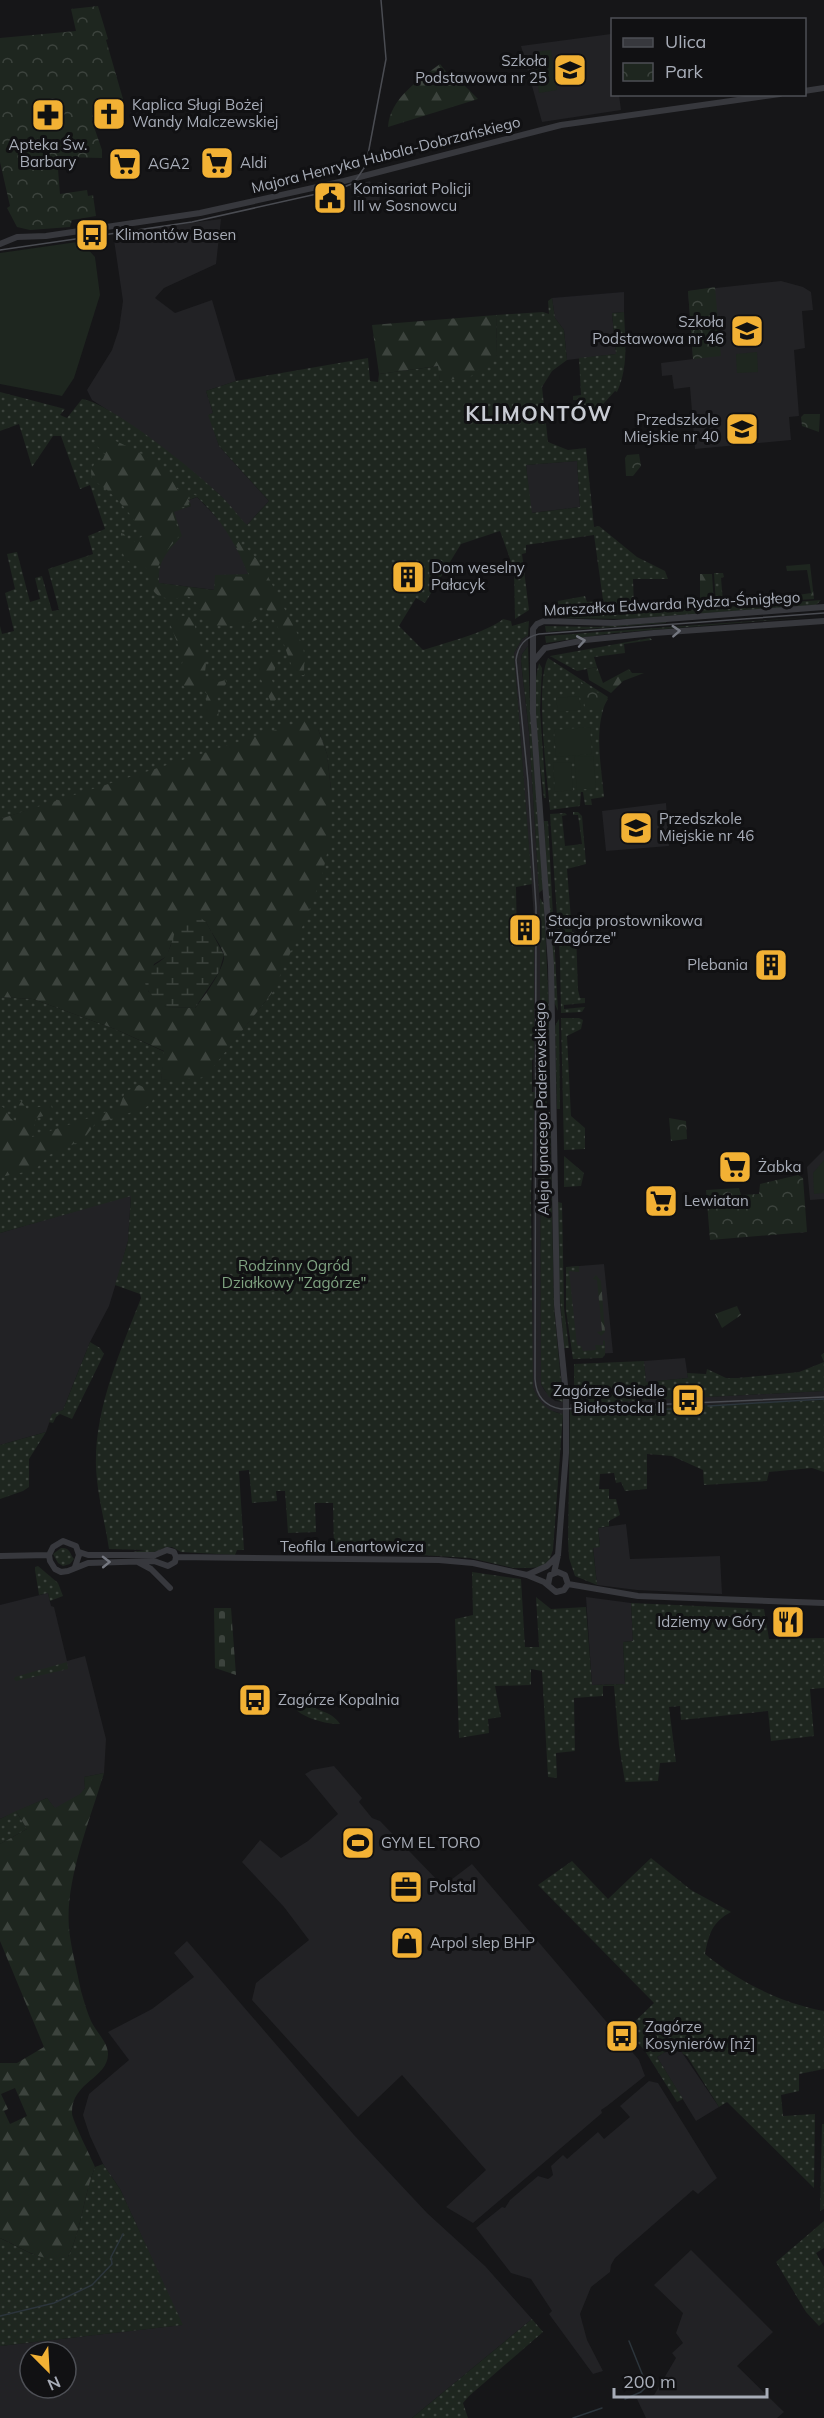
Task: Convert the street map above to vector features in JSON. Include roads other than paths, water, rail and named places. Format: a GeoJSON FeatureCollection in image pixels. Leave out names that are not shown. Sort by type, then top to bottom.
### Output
{"type":"FeatureCollection","features":[{"type":"Feature","properties":{"kind":"street"},"geometry":{"type":"LineString","coordinates":[[806,91],[824,88]]}},
{"type":"Feature","properties":{"kind":"street","name":"Majora Henryka Hubala-Dobrzańskiego"},"geometry":{"type":"LineString","coordinates":[[0,244],[17,237],[41,237],[194,214],[344,181],[551,127],[766,96]]}},
{"type":"Feature","properties":{"kind":"street","name":"Marszałka Edwarda Rydza-Śmigłego"},"geometry":{"type":"LineString","coordinates":[[532,662],[533,629],[544,621],[614,623],[824,607]]}},
{"type":"Feature","properties":{"kind":"street","name":"Marszałka Edwarda Rydza-Śmigłego"},"geometry":{"type":"LineString","coordinates":[[533,639],[545,648],[617,636],[824,621]]}},
{"type":"Feature","properties":{"kind":"street"},"geometry":{"type":"LineString","coordinates":[[532,662],[545,648]]}},
{"type":"Feature","properties":{"kind":"street","name":"Aleja Ignacego Paderewskiego"},"geometry":{"type":"LineString","coordinates":[[532,662],[533,713],[551,965],[557,1305],[566,1386],[566,1453],[556,1573]]}},
{"type":"Feature","properties":{"kind":"street"},"geometry":{"type":"LineString","coordinates":[[63,1541],[73,1544],[79,1552],[88,1555],[160,1554],[165,1550],[170,1550],[176,1557],[175,1562],[171,1566],[165,1566],[160,1562],[88,1563],[69,1571],[58,1571],[51,1564],[49,1555],[52,1547],[63,1541]]}},
{"type":"Feature","properties":{"kind":"street"},"geometry":{"type":"LineString","coordinates":[[75,1567],[79,1562],[79,1552]]}},
{"type":"Feature","properties":{"kind":"street"},"geometry":{"type":"LineString","coordinates":[[160,1554],[160,1562]]}},
{"type":"Feature","properties":{"kind":"street"},"geometry":{"type":"LineString","coordinates":[[0,1556],[49,1555]]}},
{"type":"Feature","properties":{"kind":"street"},"geometry":{"type":"LineString","coordinates":[[527,1575],[547,1566],[558,1555]]}},
{"type":"Feature","properties":{"kind":"street","name":"Teofila Lenartowicza"},"geometry":{"type":"LineString","coordinates":[[176,1557],[439,1560],[473,1563],[527,1575],[548,1585]]}},
{"type":"Feature","properties":{"kind":"street"},"geometry":{"type":"LineString","coordinates":[[138,1562],[151,1569],[170,1588]]}},
{"type":"Feature","properties":{"kind":"street"},"geometry":{"type":"LineString","coordinates":[[556,1573],[567,1578],[568,1584],[564,1590],[553,1591],[548,1585],[548,1579],[556,1573]]}},
{"type":"Feature","properties":{"kind":"street","name":"Teofila Lenartowicza"},"geometry":{"type":"LineString","coordinates":[[527,1575],[556,1573]]}},
{"type":"Feature","properties":{"kind":"street"},"geometry":{"type":"LineString","coordinates":[[568,1584],[638,1596],[824,1603]]}},
{"type":"Feature","properties":{"kind":"waterway"},"geometry":{"type":"LineString","coordinates":[[708,1406],[824,1399]]}},
{"type":"Feature","properties":{"kind":"waterway"},"geometry":{"type":"LineString","coordinates":[[578,1412],[672,1409]]}},
{"type":"Feature","properties":{"kind":"waterway"},"geometry":{"type":"LineString","coordinates":[[0,2316],[54,2303],[92,2285],[112,2264],[111,2257],[123,2234]]}},
{"type":"Feature","properties":{"kind":"waterway"},"geometry":{"type":"LineString","coordinates":[[625,2399],[641,2392],[647,2386],[629,2341]]}},
{"type":"Feature","properties":{"kind":"waterway"},"geometry":{"type":"LineString","coordinates":[[573,2418],[602,2408]]}},
{"type":"Feature","properties":{"kind":"tram line"},"geometry":{"type":"LineString","coordinates":[[0,250],[192,222],[339,189],[354,183],[366,165],[386,59],[381,0]]}},
{"type":"Feature","properties":{"kind":"tram line"},"geometry":{"type":"LineString","coordinates":[[824,613],[539,634],[523,642],[516,660],[528,781],[536,907],[535,1379],[539,1395],[546,1403],[561,1409],[824,1397]]}},
{"type":"Feature","properties":{"kind":"place","name":"Szkoła Podstawowa nr 25"},"geometry":{"type":"Point","coordinates":[570,70]}},
{"type":"Feature","properties":{"kind":"place","name":"Kaplica Sługi Bożej Wandy Malczewskiej"},"geometry":{"type":"Point","coordinates":[109,114]}},
{"type":"Feature","properties":{"kind":"place","name":"Apteka Św. Barbary"},"geometry":{"type":"Point","coordinates":[48,115]}},
{"type":"Feature","properties":{"kind":"place","name":"Aldi"},"geometry":{"type":"Point","coordinates":[217,163]}},
{"type":"Feature","properties":{"kind":"place","name":"AGA2"},"geometry":{"type":"Point","coordinates":[125,164]}},
{"type":"Feature","properties":{"kind":"place","name":"Komisariat Policji III w Sosnowcu"},"geometry":{"type":"Point","coordinates":[330,198]}},
{"type":"Feature","properties":{"kind":"place","name":"Klimontów Basen"},"geometry":{"type":"Point","coordinates":[92,235]}},
{"type":"Feature","properties":{"kind":"place","name":"Szkoła Podstawowa nr 46"},"geometry":{"type":"Point","coordinates":[747,331]}},
{"type":"Feature","properties":{"kind":"place","name":"Przedszkole Miejskie nr 40"},"geometry":{"type":"Point","coordinates":[742,429]}},
{"type":"Feature","properties":{"kind":"place","name":"Dom weselny Pałacyk"},"geometry":{"type":"Point","coordinates":[408,577]}},
{"type":"Feature","properties":{"kind":"place","name":"Przedszkole Miejskie nr 46"},"geometry":{"type":"Point","coordinates":[636,828]}},
{"type":"Feature","properties":{"kind":"place","name":"Stacja prostownikowa \"Zagórze\""},"geometry":{"type":"Point","coordinates":[525,930]}},
{"type":"Feature","properties":{"kind":"place","name":"Plebania"},"geometry":{"type":"Point","coordinates":[771,965]}},
{"type":"Feature","properties":{"kind":"place","name":"Żabka"},"geometry":{"type":"Point","coordinates":[735,1167]}},
{"type":"Feature","properties":{"kind":"place","name":"Lewiatan"},"geometry":{"type":"Point","coordinates":[661,1201]}},
{"type":"Feature","properties":{"kind":"place","name":"Zagórze Osiedle Białostocka II"},"geometry":{"type":"Point","coordinates":[688,1400]}},
{"type":"Feature","properties":{"kind":"place","name":"Idziemy w Góry"},"geometry":{"type":"Point","coordinates":[788,1622]}},
{"type":"Feature","properties":{"kind":"place","name":"Zagórze Kopalnia"},"geometry":{"type":"Point","coordinates":[255,1700]}},
{"type":"Feature","properties":{"kind":"place","name":"GYM EL TORO"},"geometry":{"type":"Point","coordinates":[358,1843]}},
{"type":"Feature","properties":{"kind":"place","name":"Polstal"},"geometry":{"type":"Point","coordinates":[406,1887]}},
{"type":"Feature","properties":{"kind":"place","name":"Arpol slep BHP"},"geometry":{"type":"Point","coordinates":[407,1943]}},
{"type":"Feature","properties":{"kind":"place","name":"Zagórze Kosynierów [nż]"},"geometry":{"type":"Point","coordinates":[622,2036]}},
{"type":"Feature","properties":{"kind":"district","name":"KLIMONTÓW"},"geometry":{"type":"Point","coordinates":[539,414]}},
{"type":"Feature","properties":{"kind":"park label","name":"Rodzinny Ogród Działkowy \"Zagórze\""},"geometry":{"type":"Point","coordinates":[294,1274]}}]}
